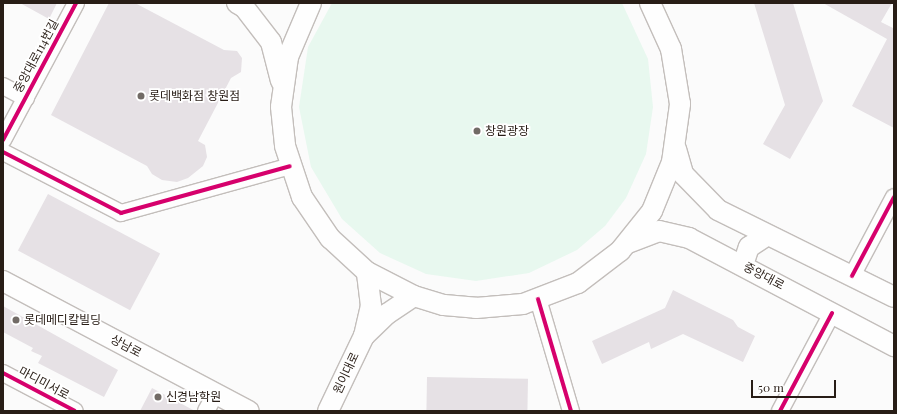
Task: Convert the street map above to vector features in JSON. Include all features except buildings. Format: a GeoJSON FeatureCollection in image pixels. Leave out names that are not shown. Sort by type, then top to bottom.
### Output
{"type":"FeatureCollection","features":[{"type":"Feature","properties":{"kind":"main road"},"geometry":{"type":"LineString","coordinates":[[237,3],[244,7],[271,42],[282,87]]}},
{"type":"Feature","properties":{"kind":"main road"},"geometry":{"type":"LineString","coordinates":[[311,3],[292,42],[282,87],[282,127],[290,166],[302,197],[319,225],[341,250],[367,272],[414,296],[444,305],[476,308],[507,306],[538,300],[587,277],[628,243],[658,199],[676,149],[680,115],[676,71],[667,38],[650,3]]}},
{"type":"Feature","properties":{"kind":"main road"},"geometry":{"type":"LineString","coordinates":[[676,149],[683,174],[718,210],[766,236],[894,297]]}},
{"type":"Feature","properties":{"kind":"main road","name":"중앙대로"},"geometry":{"type":"LineString","coordinates":[[628,243],[659,231],[689,238],[743,265],[894,346]]}},
{"type":"Feature","properties":{"kind":"main road"},"geometry":{"type":"LineString","coordinates":[[743,265],[749,247],[766,236]]}},
{"type":"Feature","properties":{"kind":"main road","name":"원이대로"},"geometry":{"type":"LineString","coordinates":[[328,411],[364,336],[371,306],[367,272]]}},
{"type":"Feature","properties":{"kind":"main road","name":"상남로"},"geometry":{"type":"LineString","coordinates":[[3,281],[249,411]]}},
{"type":"Feature","properties":{"kind":"main road","name":"원이대로"},"geometry":{"type":"LineString","coordinates":[[364,336],[387,314],[414,296]]}},
{"type":"Feature","properties":{"kind":"street","name":"중앙대로114번길"},"geometry":{"type":"LineString","coordinates":[[3,140],[76,3]]}},
{"type":"Feature","properties":{"kind":"street"},"geometry":{"type":"LineString","coordinates":[[3,86],[26,98]]}},
{"type":"Feature","properties":{"kind":"street"},"geometry":{"type":"LineString","coordinates":[[3,152],[121,213],[290,166]]}},
{"type":"Feature","properties":{"kind":"street"},"geometry":{"type":"LineString","coordinates":[[852,276],[894,197]]}},
{"type":"Feature","properties":{"kind":"street"},"geometry":{"type":"LineString","coordinates":[[538,300],[571,411]]}},
{"type":"Feature","properties":{"kind":"street"},"geometry":{"type":"LineString","coordinates":[[780,411],[832,313]]}},
{"type":"Feature","properties":{"kind":"street","name":"마디미서로"},"geometry":{"type":"LineString","coordinates":[[5,378],[75,411]]}},
{"type":"Feature","properties":{"kind":"street"},"geometry":{"type":"LineString","coordinates":[[206,411],[216,393]]}},
{"type":"Feature","properties":{"kind":"shaded area","name":"창원광장"},"geometry":{"type":"Polygon","coordinates":[[[332,3],[622,3],[648,59],[653,107],[646,154],[626,198],[605,226],[577,250],[529,273],[476,281],[426,274],[380,253],[342,219],[311,167],[299,107],[308,47],[332,3]]]}},
{"type":"Feature","properties":{"kind":"cycle path"},"geometry":{"type":"LineString","coordinates":[[3,140],[76,3]]}},
{"type":"Feature","properties":{"kind":"cycle path"},"geometry":{"type":"LineString","coordinates":[[3,152],[121,213],[290,166]]}},
{"type":"Feature","properties":{"kind":"cycle path"},"geometry":{"type":"LineString","coordinates":[[852,276],[894,197]]}},
{"type":"Feature","properties":{"kind":"cycle path"},"geometry":{"type":"LineString","coordinates":[[538,299],[571,411]]}},
{"type":"Feature","properties":{"kind":"cycle path"},"geometry":{"type":"LineString","coordinates":[[780,411],[832,313]]}},
{"type":"Feature","properties":{"kind":"cycle path"},"geometry":{"type":"LineString","coordinates":[[3,373],[75,411]]}},
{"type":"Feature","properties":{"kind":"place","name":"롯데백화점 창원점"},"geometry":{"type":"Point","coordinates":[141,96]}},
{"type":"Feature","properties":{"kind":"place","name":"창원광장"},"geometry":{"type":"Point","coordinates":[477,131]}},
{"type":"Feature","properties":{"kind":"place","name":"롯데메디칼빌딩"},"geometry":{"type":"Point","coordinates":[16,320]}},
{"type":"Feature","properties":{"kind":"place","name":"신경남학원"},"geometry":{"type":"Point","coordinates":[158,397]}}]}
